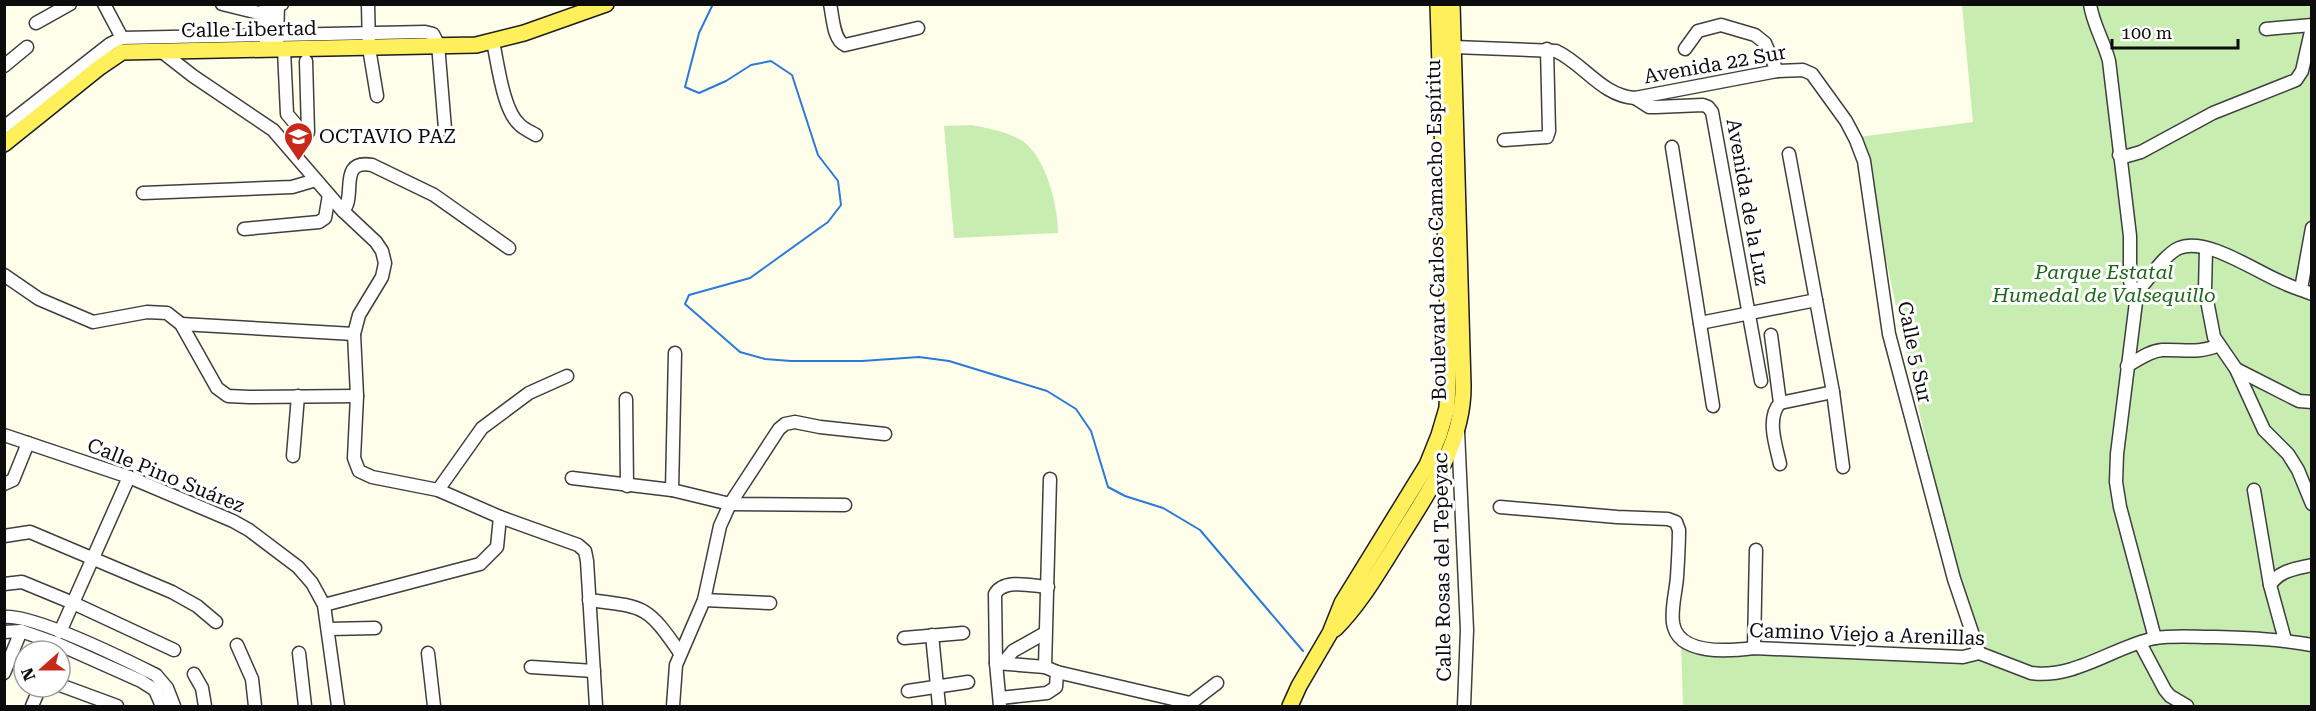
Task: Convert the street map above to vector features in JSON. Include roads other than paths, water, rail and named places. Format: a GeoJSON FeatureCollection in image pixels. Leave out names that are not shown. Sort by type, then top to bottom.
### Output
{"type":"FeatureCollection","features":[{"type":"Feature","properties":{"kind":"main road","name":"Calle Libertad"},"geometry":{"type":"LineString","coordinates":[[125,45],[161,51],[369,41],[463,46],[492,42],[606,4]]}},
{"type":"Feature","properties":{"kind":"main road","name":"Boulevard Carlos Camacho Espíritu"},"geometry":{"type":"LineString","coordinates":[[1290,706],[1330,633],[1342,603],[1427,465],[1447,408],[1448,325],[1438,4]]}},
{"type":"Feature","properties":{"kind":"main road","name":"Boulevard Carlos Camacho Espíritu"},"geometry":{"type":"LineString","coordinates":[[1330,633],[1353,610],[1407,526],[1445,461],[1458,426],[1463,395],[1452,4]]}},
{"type":"Feature","properties":{"kind":"main road"},"geometry":{"type":"LineString","coordinates":[[4,144],[117,55],[125,45]]}},
{"type":"Feature","properties":{"kind":"street"},"geometry":{"type":"LineString","coordinates":[[36,23],[70,4]]}},
{"type":"Feature","properties":{"kind":"street"},"geometry":{"type":"LineString","coordinates":[[104,4],[125,45]]}},
{"type":"Feature","properties":{"kind":"street"},"geometry":{"type":"LineString","coordinates":[[222,4],[252,12],[266,11],[280,5]]}},
{"type":"Feature","properties":{"kind":"street"},"geometry":{"type":"LineString","coordinates":[[368,4],[369,41],[377,96]]}},
{"type":"Feature","properties":{"kind":"street"},"geometry":{"type":"LineString","coordinates":[[830,4],[839,42],[845,45],[918,28]]}},
{"type":"Feature","properties":{"kind":"street"},"geometry":{"type":"LineString","coordinates":[[2091,4],[2093,23],[2109,61],[2130,236],[2130,281],[2134,295],[2134,325],[2127,366],[2116,482],[2120,507],[2155,638]]}},
{"type":"Feature","properties":{"kind":"street"},"geometry":{"type":"LineString","coordinates":[[274,44],[280,5]]}},
{"type":"Feature","properties":{"kind":"street"},"geometry":{"type":"LineString","coordinates":[[266,11],[287,114],[304,134],[308,132],[306,62]]}},
{"type":"Feature","properties":{"kind":"street"},"geometry":{"type":"LineString","coordinates":[[1684,49],[1698,31],[1721,25],[1755,35],[1765,43],[1777,72]]}},
{"type":"Feature","properties":{"kind":"street"},"geometry":{"type":"LineString","coordinates":[[2119,155],[2127,156],[2141,152],[2213,113],[2296,80],[2302,71],[2312,26],[2266,29]]}},
{"type":"Feature","properties":{"kind":"street"},"geometry":{"type":"LineString","coordinates":[[492,42],[512,115],[519,125],[536,135]]}},
{"type":"Feature","properties":{"kind":"street"},"geometry":{"type":"LineString","coordinates":[[4,127],[110,44],[274,44]]}},
{"type":"Feature","properties":{"kind":"street"},"geometry":{"type":"LineString","coordinates":[[438,45],[445,129]]}},
{"type":"Feature","properties":{"kind":"street"},"geometry":{"type":"LineString","coordinates":[[1454,46],[1547,50],[1549,130],[1547,137],[1504,140]]}},
{"type":"Feature","properties":{"kind":"street"},"geometry":{"type":"LineString","coordinates":[[4,66],[27,47]]}},
{"type":"Feature","properties":{"kind":"street","name":"Avenida de la Luz"},"geometry":{"type":"LineString","coordinates":[[1547,50],[1567,56],[1610,92],[1635,98],[1649,107],[1703,105],[1708,106],[1712,112],[1761,381]]}},
{"type":"Feature","properties":{"kind":"street"},"geometry":{"type":"LineString","coordinates":[[161,51],[193,76],[273,130],[343,212],[376,242],[382,251],[385,263],[379,284],[359,315],[354,334],[357,396],[354,458],[359,471],[372,477],[438,490],[500,517],[578,545],[585,551],[596,706]]}},
{"type":"Feature","properties":{"kind":"street","name":"Avenida 22 Sur"},"geometry":{"type":"LineString","coordinates":[[1635,98],[1777,72],[1803,70]]}},
{"type":"Feature","properties":{"kind":"street","name":"Calle 5 Sur"},"geometry":{"type":"LineString","coordinates":[[1803,70],[1812,74],[1845,121],[1864,161],[1888,334],[1951,567],[1979,653]]}},
{"type":"Feature","properties":{"kind":"street"},"geometry":{"type":"LineString","coordinates":[[1672,147],[1713,406]]}},
{"type":"Feature","properties":{"kind":"street"},"geometry":{"type":"LineString","coordinates":[[1789,154],[1833,392],[1843,453],[1843,467]]}},
{"type":"Feature","properties":{"kind":"street"},"geometry":{"type":"LineString","coordinates":[[343,212],[349,202],[348,183],[352,171],[361,164],[372,165],[434,195],[509,248]]}},
{"type":"Feature","properties":{"kind":"street"},"geometry":{"type":"LineString","coordinates":[[143,193],[292,187],[316,180]]}},
{"type":"Feature","properties":{"kind":"street"},"geometry":{"type":"LineString","coordinates":[[244,229],[319,222],[325,218],[329,195]]}},
{"type":"Feature","properties":{"kind":"street"},"geometry":{"type":"LineString","coordinates":[[2134,295],[2168,256],[2179,248],[2193,246],[2227,256],[2306,291],[2311,231]]}},
{"type":"Feature","properties":{"kind":"street"},"geometry":{"type":"LineString","coordinates":[[2206,249],[2207,308],[2218,345],[2236,369],[2264,430],[2288,454],[2298,470],[2312,504]]}},
{"type":"Feature","properties":{"kind":"street"},"geometry":{"type":"LineString","coordinates":[[4,275],[39,299],[93,321],[159,311],[167,313],[181,324],[221,392],[228,396],[249,398],[357,396]]}},
{"type":"Feature","properties":{"kind":"street"},"geometry":{"type":"LineString","coordinates":[[1700,322],[1816,300]]}},
{"type":"Feature","properties":{"kind":"street"},"geometry":{"type":"LineString","coordinates":[[181,324],[354,334]]}},
{"type":"Feature","properties":{"kind":"street"},"geometry":{"type":"LineString","coordinates":[[1771,335],[1780,403]]}},
{"type":"Feature","properties":{"kind":"street"},"geometry":{"type":"LineString","coordinates":[[2127,366],[2150,353],[2161,350],[2195,352],[2218,345]]}},
{"type":"Feature","properties":{"kind":"street"},"geometry":{"type":"LineString","coordinates":[[672,490],[675,353]]}},
{"type":"Feature","properties":{"kind":"street"},"geometry":{"type":"LineString","coordinates":[[2236,369],[2300,401],[2312,402]]}},
{"type":"Feature","properties":{"kind":"street"},"geometry":{"type":"LineString","coordinates":[[438,490],[482,428],[529,393],[567,376]]}},
{"type":"Feature","properties":{"kind":"street"},"geometry":{"type":"LineString","coordinates":[[1780,464],[1773,417],[1774,408],[1780,403],[1833,392]]}},
{"type":"Feature","properties":{"kind":"street"},"geometry":{"type":"LineString","coordinates":[[293,456],[298,396]]}},
{"type":"Feature","properties":{"kind":"street"},"geometry":{"type":"LineString","coordinates":[[626,399],[627,486]]}},
{"type":"Feature","properties":{"kind":"street"},"geometry":{"type":"LineString","coordinates":[[673,706],[674,675],[680,652],[704,600],[720,526],[730,504],[775,434],[785,424],[795,422],[885,434]]}},
{"type":"Feature","properties":{"kind":"street","name":"Calle Rosas del Tepeyac"},"geometry":{"type":"LineString","coordinates":[[1458,426],[1467,630],[1464,706]]}},
{"type":"Feature","properties":{"kind":"street","name":"Calle Pino Suárez"},"geometry":{"type":"LineString","coordinates":[[4,435],[129,477],[249,530],[298,567],[312,583],[324,605],[339,706]]}},
{"type":"Feature","properties":{"kind":"street"},"geometry":{"type":"LineString","coordinates":[[4,484],[13,480],[28,443]]}},
{"type":"Feature","properties":{"kind":"street"},"geometry":{"type":"LineString","coordinates":[[59,639],[129,477]]}},
{"type":"Feature","properties":{"kind":"street"},"geometry":{"type":"LineString","coordinates":[[572,478],[672,490],[730,504],[845,506]]}},
{"type":"Feature","properties":{"kind":"street"},"geometry":{"type":"LineString","coordinates":[[1045,667],[1050,479]]}},
{"type":"Feature","properties":{"kind":"street"},"geometry":{"type":"LineString","coordinates":[[2254,490],[2270,585],[2285,640]]}},
{"type":"Feature","properties":{"kind":"street","name":"Camino Viejo a Arenillas"},"geometry":{"type":"LineString","coordinates":[[1500,507],[1668,519],[1676,522],[1680,530],[1673,621],[1681,637],[1688,643],[1703,648],[1727,651],[1754,648],[1964,657],[1979,653],[2040,675],[2060,672],[2155,638],[2285,640],[2312,645]]}},
{"type":"Feature","properties":{"kind":"street"},"geometry":{"type":"LineString","coordinates":[[324,605],[480,564],[497,547],[500,517]]}},
{"type":"Feature","properties":{"kind":"street"},"geometry":{"type":"LineString","coordinates":[[4,536],[30,532],[185,598],[216,622]]}},
{"type":"Feature","properties":{"kind":"street"},"geometry":{"type":"LineString","coordinates":[[1754,648],[1756,550]]}},
{"type":"Feature","properties":{"kind":"street"},"geometry":{"type":"LineString","coordinates":[[2270,585],[2280,573],[2312,565]]}},
{"type":"Feature","properties":{"kind":"street"},"geometry":{"type":"LineString","coordinates":[[4,584],[22,582],[174,650]]}},
{"type":"Feature","properties":{"kind":"street"},"geometry":{"type":"LineString","coordinates":[[1048,587],[1007,585],[997,590],[995,598],[1000,663],[1000,702],[1047,693],[1056,687],[1057,672]]}},
{"type":"Feature","properties":{"kind":"street"},"geometry":{"type":"LineString","coordinates":[[589,600],[627,605],[649,613],[680,652]]}},
{"type":"Feature","properties":{"kind":"street"},"geometry":{"type":"LineString","coordinates":[[704,600],[770,603]]}},
{"type":"Feature","properties":{"kind":"street"},"geometry":{"type":"LineString","coordinates":[[4,617],[17,617],[53,639]]}},
{"type":"Feature","properties":{"kind":"street"},"geometry":{"type":"LineString","coordinates":[[328,629],[375,628]]}},
{"type":"Feature","properties":{"kind":"street"},"geometry":{"type":"LineString","coordinates":[[4,673],[21,631]]}},
{"type":"Feature","properties":{"kind":"street"},"geometry":{"type":"LineString","coordinates":[[4,632],[21,631],[48,639]]}},
{"type":"Feature","properties":{"kind":"street"},"geometry":{"type":"LineString","coordinates":[[904,638],[963,633]]}},
{"type":"Feature","properties":{"kind":"street"},"geometry":{"type":"LineString","coordinates":[[1000,663],[1013,651],[1045,633]]}},
{"type":"Feature","properties":{"kind":"street"},"geometry":{"type":"LineString","coordinates":[[932,635],[939,706]]}},
{"type":"Feature","properties":{"kind":"street"},"geometry":{"type":"LineString","coordinates":[[2140,643],[2165,690],[2170,696],[2187,706]]}},
{"type":"Feature","properties":{"kind":"street"},"geometry":{"type":"LineString","coordinates":[[237,645],[252,679],[255,706]]}},
{"type":"Feature","properties":{"kind":"street"},"geometry":{"type":"LineString","coordinates":[[72,647],[156,675],[167,688],[174,706]]}},
{"type":"Feature","properties":{"kind":"street"},"geometry":{"type":"LineString","coordinates":[[72,649],[150,686],[162,706]]}},
{"type":"Feature","properties":{"kind":"street"},"geometry":{"type":"LineString","coordinates":[[298,653],[305,706]]}},
{"type":"Feature","properties":{"kind":"street"},"geometry":{"type":"LineString","coordinates":[[428,653],[434,706]]}},
{"type":"Feature","properties":{"kind":"street"},"geometry":{"type":"LineString","coordinates":[[1000,663],[1045,667],[1189,705],[1217,683]]}},
{"type":"Feature","properties":{"kind":"street"},"geometry":{"type":"LineString","coordinates":[[531,667],[594,671]]}},
{"type":"Feature","properties":{"kind":"street"},"geometry":{"type":"LineString","coordinates":[[194,674],[202,688],[206,706]]}},
{"type":"Feature","properties":{"kind":"street"},"geometry":{"type":"LineString","coordinates":[[908,691],[968,682]]}},
{"type":"Feature","properties":{"kind":"street"},"geometry":{"type":"LineString","coordinates":[[72,689],[117,706]]}},
{"type":"Feature","properties":{"kind":"waterway"},"geometry":{"type":"LineString","coordinates":[[713,4],[699,33],[685,87],[699,93],[726,81],[751,65],[771,61],[792,75],[818,155],[838,181],[841,205],[828,222],[750,278],[689,295],[685,304],[740,352],[765,359],[862,361],[919,357],[949,361],[1047,391],[1076,409],[1091,431],[1108,487],[1125,496],[1163,508],[1200,530],[1303,651]]}},
{"type":"Feature","properties":{"kind":"place","name":"OCTAVIO PAZ"},"geometry":{"type":"Point","coordinates":[298,162]}},
{"type":"Feature","properties":{"kind":"park label","name":"Parque Estatal Humedal de Valsequillo"},"geometry":{"type":"Point","coordinates":[2104,284]}}]}
